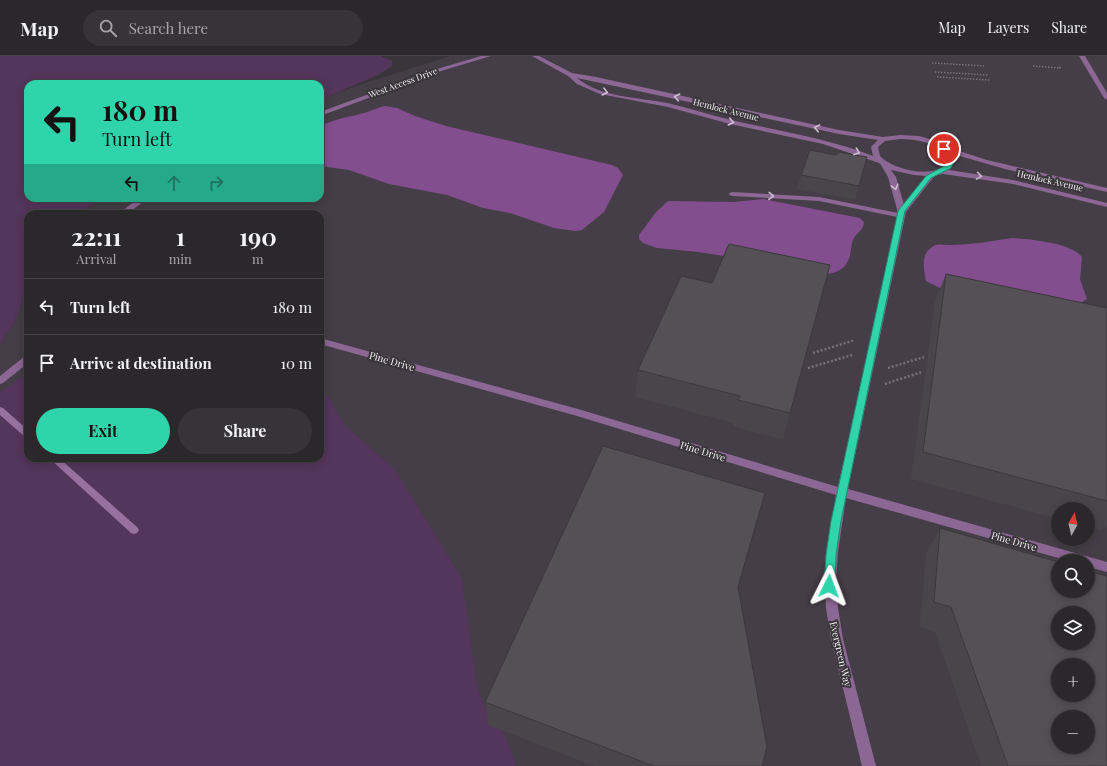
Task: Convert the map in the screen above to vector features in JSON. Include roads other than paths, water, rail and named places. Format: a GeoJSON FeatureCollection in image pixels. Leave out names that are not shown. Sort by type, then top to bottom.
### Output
{"type":"FeatureCollection","features":[{"type":"Feature","properties":{"kind":"street","name":"West Access Drive"},"geometry":{"type":"LineString","coordinates":[[324,113],[438,70],[488,56]]}},
{"type":"Feature","properties":{"kind":"street","name":"Hemlock Avenue"},"geometry":{"type":"LineString","coordinates":[[535,56],[570,75],[582,84],[599,91],[669,105],[727,121],[832,144],[912,173],[937,172],[1013,182],[1107,205]]}},
{"type":"Feature","properties":{"kind":"street"},"geometry":{"type":"LineString","coordinates":[[1082,56],[1107,98]]}},
{"type":"Feature","properties":{"kind":"street","name":"Hemlock Avenue"},"geometry":{"type":"LineString","coordinates":[[570,75],[596,79],[839,132],[883,139],[894,136],[915,137],[928,140],[944,149],[992,164],[1065,179],[1107,190]]}},
{"type":"Feature","properties":{"kind":"street","name":"Evergreen Way"},"geometry":{"type":"LineString","coordinates":[[883,139],[875,147],[875,153],[892,177],[901,214]]}},
{"type":"Feature","properties":{"kind":"street","name":"Evergreen Way"},"geometry":{"type":"LineString","coordinates":[[869,766],[837,639],[830,602],[829,586],[831,555],[842,492],[901,214],[923,182],[937,172],[948,167],[951,160],[948,153],[944,149]]}},
{"type":"Feature","properties":{"kind":"street"},"geometry":{"type":"LineString","coordinates":[[732,194],[819,199],[901,214]]}},
{"type":"Feature","properties":{"kind":"street"},"geometry":{"type":"LineString","coordinates":[[128,210],[138,202]]}},
{"type":"Feature","properties":{"kind":"street","name":"Pine Drive"},"geometry":{"type":"LineString","coordinates":[[324,342],[578,413],[842,492],[1062,554]]}},
{"type":"Feature","properties":{"kind":"street"},"geometry":{"type":"LineString","coordinates":[[4,378],[24,361]]}},
{"type":"Feature","properties":{"kind":"street","name":"Pine Drive"},"geometry":{"type":"LineString","coordinates":[[1095,563],[1107,567]]}},
{"type":"Feature","properties":{"kind":"waterway"},"geometry":{"type":"LineString","coordinates":[[0,410],[24,431]]}},
{"type":"Feature","properties":{"kind":"waterway"},"geometry":{"type":"LineString","coordinates":[[58,462],[134,530]]}}]}
